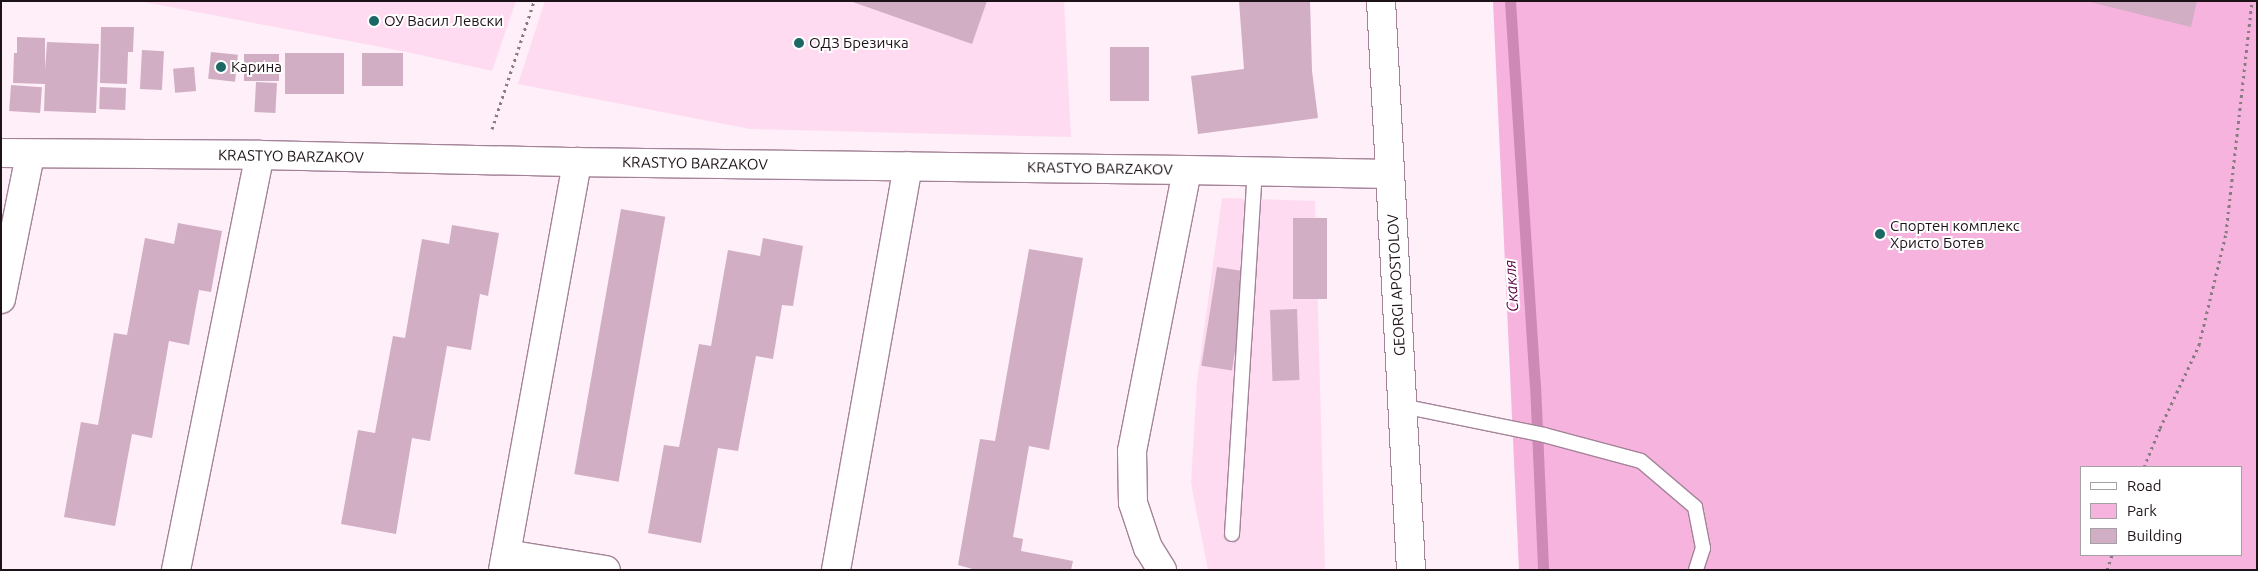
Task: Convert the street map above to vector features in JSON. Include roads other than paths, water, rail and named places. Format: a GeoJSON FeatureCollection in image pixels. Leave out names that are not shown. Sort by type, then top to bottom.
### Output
{"type":"FeatureCollection","features":[{"type":"Feature","properties":{"kind":"street","name":"GEORGI APOSTOLOV"},"geometry":{"type":"LineString","coordinates":[[1381,1],[1411,570]]}},
{"type":"Feature","properties":{"kind":"street","name":"KRASTYO BARZAKOV"},"geometry":{"type":"LineString","coordinates":[[1,153],[30,155],[260,155],[577,162],[1390,174]]}},
{"type":"Feature","properties":{"kind":"street"},"geometry":{"type":"LineString","coordinates":[[1,299],[30,155]]}},
{"type":"Feature","properties":{"kind":"street"},"geometry":{"type":"LineString","coordinates":[[176,570],[260,155]]}},
{"type":"Feature","properties":{"kind":"street"},"geometry":{"type":"LineString","coordinates":[[577,162],[504,562],[606,570]]}},
{"type":"Feature","properties":{"kind":"street"},"geometry":{"type":"LineString","coordinates":[[836,570],[908,166]]}},
{"type":"Feature","properties":{"kind":"street"},"geometry":{"type":"LineString","coordinates":[[1162,570],[1148,548],[1133,503],[1132,452],[1187,170]]}},
{"type":"Feature","properties":{"kind":"lane"},"geometry":{"type":"LineString","coordinates":[[1232,534],[1255,171]]}},
{"type":"Feature","properties":{"kind":"lane"},"geometry":{"type":"LineString","coordinates":[[1402,406],[1544,435],[1641,461],[1695,507],[1703,548],[1696,570]]}},
{"type":"Feature","properties":{"kind":"waterway","name":"Скакля"},"geometry":{"type":"LineString","coordinates":[[1510,1],[1535,384],[1543,570]]}},
{"type":"Feature","properties":{"kind":"place","name":"ОУ Васил Левски"},"geometry":{"type":"Point","coordinates":[374,21]}},
{"type":"Feature","properties":{"kind":"place","name":"ОДЗ Брезичка"},"geometry":{"type":"Point","coordinates":[799,43]}},
{"type":"Feature","properties":{"kind":"place","name":"Карина"},"geometry":{"type":"Point","coordinates":[221,67]}},
{"type":"Feature","properties":{"kind":"place","name":"Спортен комплекс Христо Ботев"},"geometry":{"type":"Point","coordinates":[1880,234]}}]}
